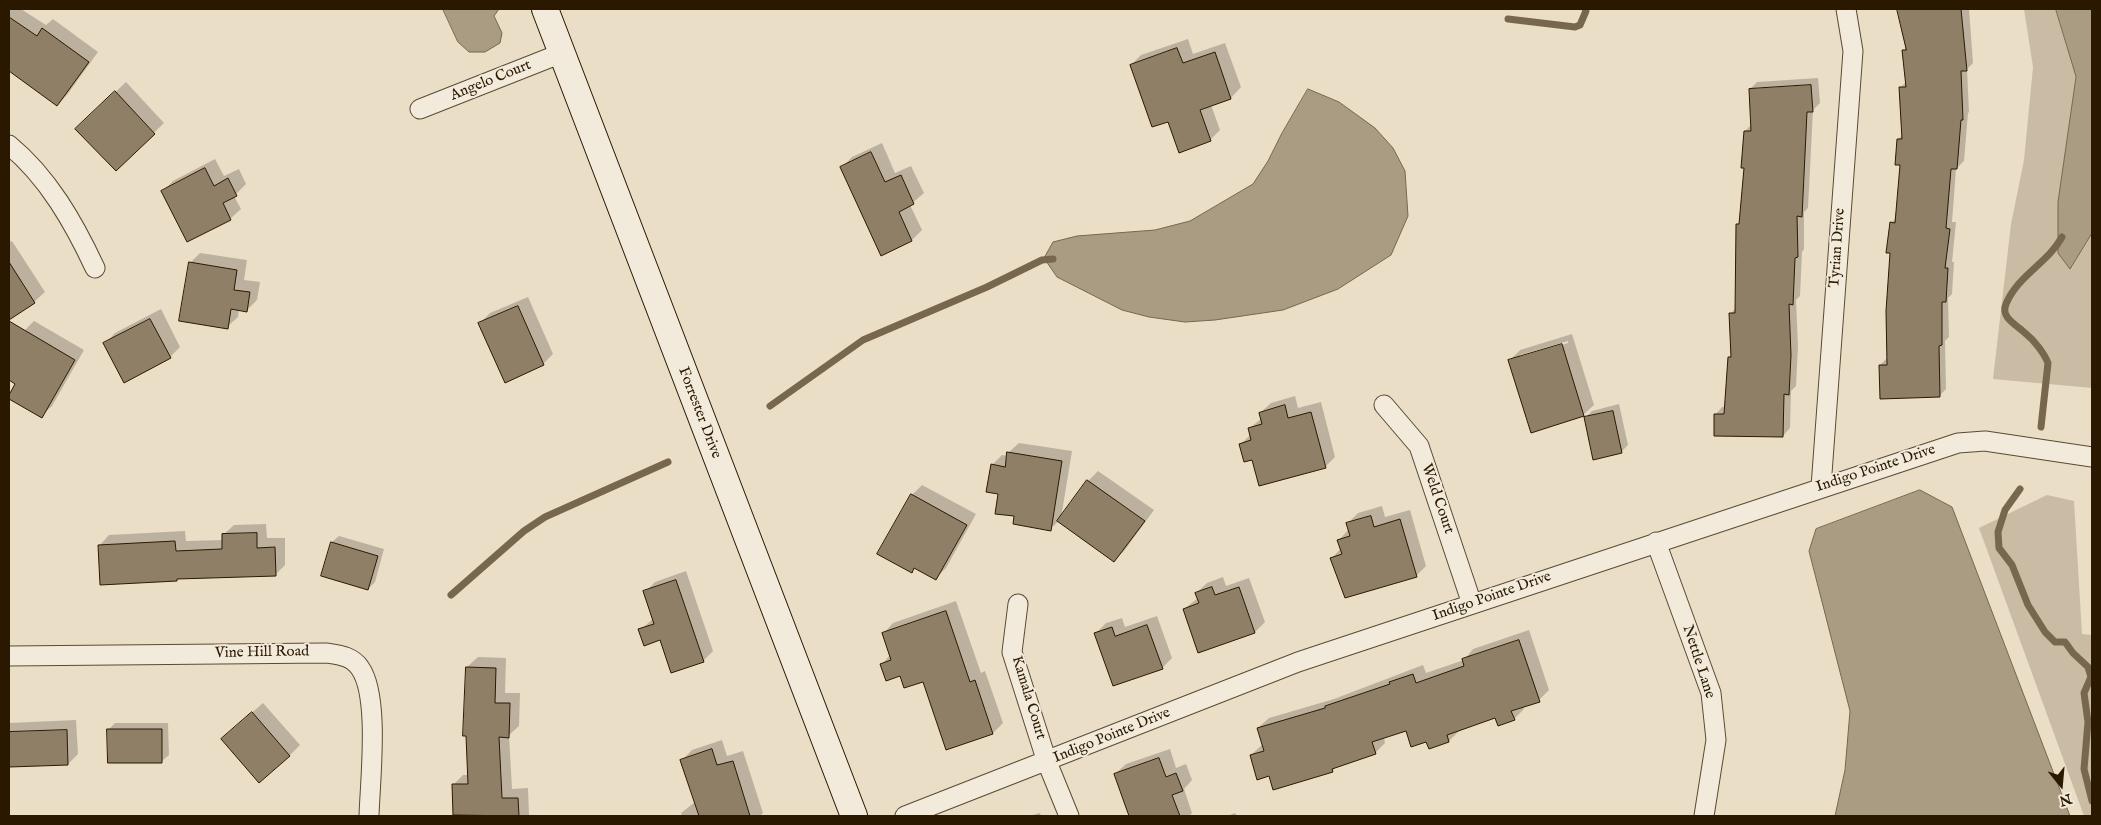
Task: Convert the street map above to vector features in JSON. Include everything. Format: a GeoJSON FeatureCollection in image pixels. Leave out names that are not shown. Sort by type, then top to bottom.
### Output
{"type":"FeatureCollection","features":[{"type":"Feature","properties":{"kind":"street","name":"Forrester Drive"},"geometry":{"type":"LineString","coordinates":[[545,9],[854,816]]}},
{"type":"Feature","properties":{"kind":"street","name":"Tyrian Drive"},"geometry":{"type":"LineString","coordinates":[[1821,487],[1853,51],[1846,9]]}},
{"type":"Feature","properties":{"kind":"street","name":"Angelo Court"},"geometry":{"type":"LineString","coordinates":[[420,110],[562,53]]}},
{"type":"Feature","properties":{"kind":"street"},"geometry":{"type":"LineString","coordinates":[[9,145],[24,158],[54,195],[80,237],[95,268]]}},
{"type":"Feature","properties":{"kind":"street","name":"Weld Court"},"geometry":{"type":"LineString","coordinates":[[1384,404],[1419,446],[1472,604]]}},
{"type":"Feature","properties":{"kind":"street","name":"Indigo Pointe Drive"},"geometry":{"type":"LineString","coordinates":[[905,816],[1047,762],[1298,662],[1958,443],[1985,441],[2092,457]]}},
{"type":"Feature","properties":{"kind":"street","name":"Nettle Lane"},"geometry":{"type":"LineString","coordinates":[[1656,542],[1711,693],[1716,740],[1704,816]]}},
{"type":"Feature","properties":{"kind":"street","name":"Kamala Court"},"geometry":{"type":"LineString","coordinates":[[1018,604],[1012,652],[1047,762],[1069,816]]}},
{"type":"Feature","properties":{"kind":"street","name":"Vine Hill Road"},"geometry":{"type":"LineString","coordinates":[[9,656],[326,652],[343,655],[353,660],[360,667],[365,675],[370,696],[372,721],[369,816]]}},
{"type":"Feature","properties":{"kind":"shaded area"},"geometry":{"type":"Polygon","coordinates":[[[443,9],[499,9],[494,16],[502,33],[500,43],[485,52],[469,52],[458,42],[443,9]]]}},
{"type":"Feature","properties":{"kind":"shaded area"},"geometry":{"type":"Polygon","coordinates":[[[2024,9],[2056,9],[2076,77],[2058,202],[2058,253],[2070,268],[2092,233],[2092,388],[1993,379],[2011,224],[2024,160],[2033,67],[2024,9]]]}},
{"type":"Feature","properties":{"kind":"shaded area"},"geometry":{"type":"Polygon","coordinates":[[[2056,9],[2092,9],[2092,233],[2070,269],[2058,253],[2058,202],[2076,77],[2056,9]]]}},
{"type":"Feature","properties":{"kind":"shaded area"},"geometry":{"type":"Polygon","coordinates":[[[1308,89],[1339,102],[1375,128],[1393,148],[1405,171],[1408,216],[1391,255],[1338,289],[1283,310],[1215,320],[1185,322],[1149,317],[1122,310],[1057,277],[1044,258],[1053,242],[1077,236],[1155,230],[1190,221],[1253,184],[1308,89]]]}},
{"type":"Feature","properties":{"kind":"shaded area"},"geometry":{"type":"Polygon","coordinates":[[[1920,490],[1952,507],[2070,816],[1835,816],[1845,770],[1850,711],[1809,551],[1816,529],[1920,490]]]}},
{"type":"Feature","properties":{"kind":"shaded area"},"geometry":{"type":"Polygon","coordinates":[[[2047,495],[2074,501],[2082,634],[2092,635],[2092,816],[2084,816],[1979,528],[2047,495]]]}},
{"type":"Feature","properties":{"kind":"building"},"geometry":{"type":"Polygon","coordinates":[[[1897,9],[1961,9],[1967,71],[1961,71],[1963,120],[1961,120],[1957,169],[1951,169],[1946,228],[1950,229],[1945,268],[1948,268],[1946,302],[1942,302],[1942,345],[1939,346],[1940,397],[1880,399],[1879,365],[1887,365],[1886,311],[1890,253],[1886,253],[1890,222],[1895,223],[1900,165],[1895,165],[1897,139],[1902,139],[1899,87],[1906,87],[1902,50],[1906,50],[1897,9]]]}},
{"type":"Feature","properties":{"kind":"building"},"geometry":{"type":"Polygon","coordinates":[[[9,17],[37,36],[42,28],[89,62],[57,106],[9,71],[9,17]]]}},
{"type":"Feature","properties":{"kind":"building"},"geometry":{"type":"Polygon","coordinates":[[[1177,48],[1183,63],[1215,52],[1231,99],[1200,110],[1211,141],[1179,153],[1168,122],[1152,127],[1130,65],[1177,48]]]}},
{"type":"Feature","properties":{"kind":"building"},"geometry":{"type":"Polygon","coordinates":[[[1811,85],[1813,112],[1807,112],[1802,217],[1797,216],[1798,257],[1795,258],[1793,305],[1789,304],[1791,355],[1789,395],[1784,394],[1783,437],[1714,436],[1714,414],[1724,414],[1728,357],[1731,357],[1729,313],[1735,313],[1736,224],[1739,224],[1744,168],[1741,168],[1744,131],[1751,131],[1749,89],[1811,85]]]}},
{"type":"Feature","properties":{"kind":"building"},"geometry":{"type":"Polygon","coordinates":[[[115,91],[155,134],[116,171],[75,129],[115,91]]]}},
{"type":"Feature","properties":{"kind":"building"},"geometry":{"type":"Polygon","coordinates":[[[871,152],[885,182],[901,175],[914,204],[899,212],[912,241],[881,256],[840,167],[871,152]]]}},
{"type":"Feature","properties":{"kind":"building"},"geometry":{"type":"Polygon","coordinates":[[[205,168],[214,186],[228,178],[237,196],[223,203],[231,220],[187,242],[161,191],[205,168]]]}},
{"type":"Feature","properties":{"kind":"building"},"geometry":{"type":"Polygon","coordinates":[[[9,262],[35,303],[9,320],[9,262]]]}},
{"type":"Feature","properties":{"kind":"building"},"geometry":{"type":"Polygon","coordinates":[[[189,262],[237,270],[234,290],[250,292],[247,312],[231,309],[228,329],[179,321],[189,262]]]}},
{"type":"Feature","properties":{"kind":"building"},"geometry":{"type":"Polygon","coordinates":[[[518,306],[544,365],[505,383],[478,323],[518,306]]]}},
{"type":"Feature","properties":{"kind":"building"},"geometry":{"type":"Polygon","coordinates":[[[150,319],[171,358],[124,383],[103,343],[150,319]]]}},
{"type":"Feature","properties":{"kind":"building"},"geometry":{"type":"Polygon","coordinates":[[[9,321],[75,360],[42,418],[9,399],[15,384],[9,380],[9,321]]]}},
{"type":"Feature","properties":{"kind":"building"},"geometry":{"type":"Polygon","coordinates":[[[1562,344],[1584,416],[1531,433],[1508,360],[1562,344]]]}},
{"type":"Feature","properties":{"kind":"building"},"geometry":{"type":"Polygon","coordinates":[[[1285,405],[1288,418],[1311,412],[1326,468],[1259,486],[1252,460],[1244,462],[1239,444],[1251,440],[1248,428],[1262,424],[1259,413],[1285,405]]]}},
{"type":"Feature","properties":{"kind":"building"},"geometry":{"type":"Polygon","coordinates":[[[1613,411],[1622,453],[1593,460],[1584,417],[1613,411]]]}},
{"type":"Feature","properties":{"kind":"building"},"geometry":{"type":"Polygon","coordinates":[[[1007,452],[1062,461],[1051,531],[1013,524],[1014,516],[995,514],[998,494],[986,492],[991,464],[1005,467],[1007,452]]]}},
{"type":"Feature","properties":{"kind":"building"},"geometry":{"type":"Polygon","coordinates":[[[1087,480],[1145,521],[1114,562],[1057,521],[1087,480]]]}},
{"type":"Feature","properties":{"kind":"building"},"geometry":{"type":"Polygon","coordinates":[[[911,494],[967,525],[936,580],[914,568],[912,573],[877,554],[911,494]]]}},
{"type":"Feature","properties":{"kind":"building"},"geometry":{"type":"Polygon","coordinates":[[[1371,516],[1374,527],[1400,519],[1417,577],[1345,598],[1330,558],[1342,554],[1337,540],[1350,536],[1346,523],[1371,516]]]}},
{"type":"Feature","properties":{"kind":"building"},"geometry":{"type":"Polygon","coordinates":[[[257,533],[257,548],[275,547],[276,576],[177,579],[177,581],[100,585],[98,545],[175,541],[176,551],[222,549],[222,534],[257,533]]]}},
{"type":"Feature","properties":{"kind":"building"},"geometry":{"type":"Polygon","coordinates":[[[331,542],[378,556],[368,590],[321,576],[331,542]]]}},
{"type":"Feature","properties":{"kind":"building"},"geometry":{"type":"Polygon","coordinates":[[[676,580],[704,662],[671,673],[660,640],[644,646],[638,629],[654,624],[643,591],[676,580]]]}},
{"type":"Feature","properties":{"kind":"building"},"geometry":{"type":"Polygon","coordinates":[[[1212,587],[1215,595],[1239,587],[1255,633],[1198,653],[1183,609],[1199,603],[1195,593],[1212,587]]]}},
{"type":"Feature","properties":{"kind":"building"},"geometry":{"type":"Polygon","coordinates":[[[946,611],[970,682],[975,680],[993,734],[946,750],[923,682],[904,688],[900,676],[886,681],[880,664],[891,660],[882,633],[946,611]]]}},
{"type":"Feature","properties":{"kind":"building"},"geometry":{"type":"Polygon","coordinates":[[[1147,625],[1163,669],[1113,686],[1094,633],[1112,627],[1115,636],[1147,625]]]}},
{"type":"Feature","properties":{"kind":"building"},"geometry":{"type":"Polygon","coordinates":[[[1519,640],[1540,702],[1511,711],[1515,720],[1498,726],[1495,718],[1447,735],[1449,742],[1429,749],[1426,742],[1411,747],[1406,731],[1372,742],[1376,754],[1332,769],[1333,772],[1273,790],[1269,776],[1257,780],[1250,755],[1264,751],[1257,728],[1325,708],[1325,706],[1390,684],[1389,682],[1413,674],[1416,683],[1464,666],[1462,659],[1519,640]]]}},
{"type":"Feature","properties":{"kind":"building"},"geometry":{"type":"Polygon","coordinates":[[[466,667],[496,668],[495,703],[510,703],[509,738],[499,737],[502,798],[518,798],[519,816],[453,815],[452,784],[468,784],[466,736],[463,736],[466,667]]]}},
{"type":"Feature","properties":{"kind":"building"},"geometry":{"type":"Polygon","coordinates":[[[252,712],[290,756],[259,783],[221,739],[252,712]]]}},
{"type":"Feature","properties":{"kind":"building"},"geometry":{"type":"Polygon","coordinates":[[[107,729],[162,729],[162,763],[108,763],[107,729]]]}},
{"type":"Feature","properties":{"kind":"building"},"geometry":{"type":"Polygon","coordinates":[[[67,730],[68,765],[9,767],[9,732],[67,730]]]}},
{"type":"Feature","properties":{"kind":"building"},"geometry":{"type":"Polygon","coordinates":[[[712,749],[717,765],[733,761],[750,816],[699,816],[680,760],[712,749]]]}},
{"type":"Feature","properties":{"kind":"building"},"geometry":{"type":"Polygon","coordinates":[[[1159,758],[1166,777],[1176,773],[1183,791],[1172,795],[1180,816],[1129,816],[1114,774],[1159,758]]]}},
{"type":"Feature","properties":{"kind":"waterway"},"geometry":{"type":"LineString","coordinates":[[1508,19],[1575,27],[1580,25],[1586,11],[1585,9]]}},
{"type":"Feature","properties":{"kind":"waterway"},"geometry":{"type":"LineString","coordinates":[[2041,427],[2048,363],[2035,343],[2007,317],[2005,309],[2011,294],[2018,285],[2049,254],[2062,237]]}},
{"type":"Feature","properties":{"kind":"waterway"},"geometry":{"type":"LineString","coordinates":[[770,406],[863,340],[987,287],[1042,260],[1053,259]]}},
{"type":"Feature","properties":{"kind":"waterway"},"geometry":{"type":"LineString","coordinates":[[451,595],[524,531],[545,517],[668,462]]}},
{"type":"Feature","properties":{"kind":"waterway"},"geometry":{"type":"LineString","coordinates":[[2020,489],[2005,510],[1998,532],[1999,548],[2012,565],[2028,605],[2045,632],[2055,642],[2065,642],[2073,653],[2088,667],[2091,677],[2084,693],[2088,722],[2084,769],[2092,801]]}}]}
